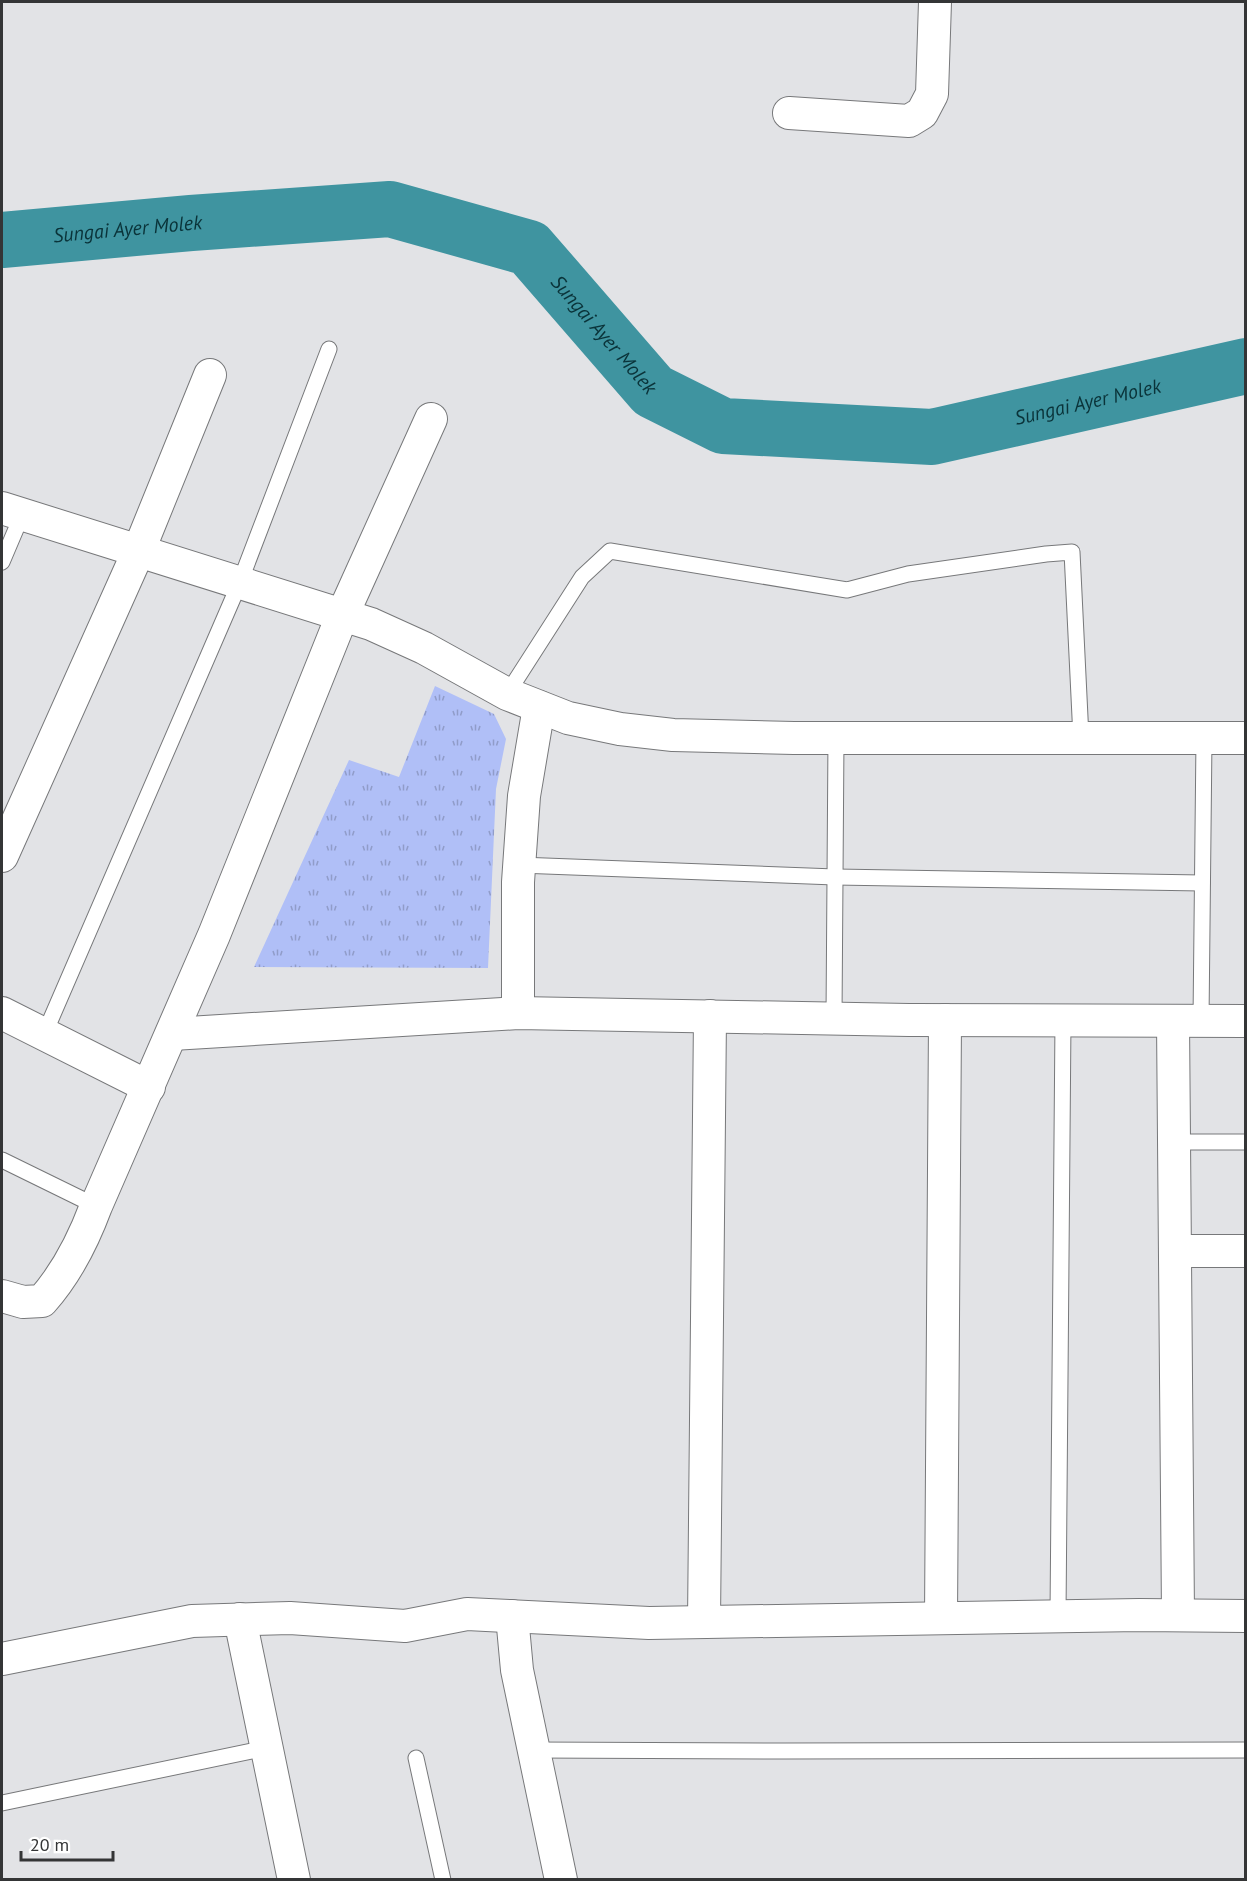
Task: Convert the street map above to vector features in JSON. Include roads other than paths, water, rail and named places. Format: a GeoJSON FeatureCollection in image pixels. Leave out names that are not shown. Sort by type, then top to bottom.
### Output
{"type":"FeatureCollection","features":[{"type":"Feature","properties":{"kind":"street"},"geometry":{"type":"LineString","coordinates":[[789,114],[909,121],[922,113],[932,94],[935,2]]}},
{"type":"Feature","properties":{"kind":"street"},"geometry":{"type":"LineString","coordinates":[[2,856],[139,550],[210,375]]}},
{"type":"Feature","properties":{"kind":"street"},"geometry":{"type":"LineString","coordinates":[[2,1296],[23,1302],[42,1301],[56,1286],[85,1236],[172,1034],[342,616],[431,419]]}},
{"type":"Feature","properties":{"kind":"street"},"geometry":{"type":"LineString","coordinates":[[12,511],[371,624],[424,648],[507,694],[568,718],[620,729],[673,735],[836,738],[1245,738]]}},
{"type":"Feature","properties":{"kind":"street"},"geometry":{"type":"LineString","coordinates":[[518,1013],[519,865],[524,796],[539,706]]}},
{"type":"Feature","properties":{"kind":"street"},"geometry":{"type":"LineString","coordinates":[[2,1013],[149,1087]]}},
{"type":"Feature","properties":{"kind":"street"},"geometry":{"type":"LineString","coordinates":[[172,1034],[518,1013],[945,1020],[1245,1021]]}},
{"type":"Feature","properties":{"kind":"street"},"geometry":{"type":"LineString","coordinates":[[704,1622],[710,1016]]}},
{"type":"Feature","properties":{"kind":"street"},"geometry":{"type":"LineString","coordinates":[[941,1618],[945,1020]]}},
{"type":"Feature","properties":{"kind":"street"},"geometry":{"type":"LineString","coordinates":[[1178,1615],[1174,1142],[1187,1021]]}},
{"type":"Feature","properties":{"kind":"street"},"geometry":{"type":"LineString","coordinates":[[1175,1251],[1245,1251]]}},
{"type":"Feature","properties":{"kind":"street"},"geometry":{"type":"LineString","coordinates":[[2,1659],[192,1621],[240,1619],[290,1618],[405,1626],[467,1614],[649,1623],[1058,1616],[1245,1616]]}},
{"type":"Feature","properties":{"kind":"street"},"geometry":{"type":"LineString","coordinates":[[512,1616],[517,1670],[561,1880]]}},
{"type":"Feature","properties":{"kind":"street"},"geometry":{"type":"LineString","coordinates":[[240,1619],[294,1880]]}},
{"type":"Feature","properties":{"kind":"lane"},"geometry":{"type":"LineString","coordinates":[[44,1035],[240,582],[329,349]]}},
{"type":"Feature","properties":{"kind":"lane"},"geometry":{"type":"LineString","coordinates":[[2,562],[12,511]]}},
{"type":"Feature","properties":{"kind":"lane"},"geometry":{"type":"LineString","coordinates":[[507,694],[582,577],[610,551],[847,590],[908,574],[1072,552],[1082,738]]}},
{"type":"Feature","properties":{"kind":"lane"},"geometry":{"type":"LineString","coordinates":[[834,1018],[836,738]]}},
{"type":"Feature","properties":{"kind":"lane"},"geometry":{"type":"LineString","coordinates":[[1187,1021],[1202,883],[1204,738]]}},
{"type":"Feature","properties":{"kind":"lane"},"geometry":{"type":"LineString","coordinates":[[519,865],[835,877],[1202,883]]}},
{"type":"Feature","properties":{"kind":"lane"},"geometry":{"type":"LineString","coordinates":[[1058,1616],[1063,1020]]}},
{"type":"Feature","properties":{"kind":"lane"},"geometry":{"type":"LineString","coordinates":[[1174,1142],[1245,1142]]}},
{"type":"Feature","properties":{"kind":"lane"},"geometry":{"type":"LineString","coordinates":[[2,1160],[96,1206]]}},
{"type":"Feature","properties":{"kind":"lane"},"geometry":{"type":"LineString","coordinates":[[2,1803],[266,1748]]}},
{"type":"Feature","properties":{"kind":"lane"},"geometry":{"type":"LineString","coordinates":[[534,1750],[1245,1750]]}},
{"type":"Feature","properties":{"kind":"lane"},"geometry":{"type":"LineString","coordinates":[[416,1758],[442,1880]]}},
{"type":"Feature","properties":{"kind":"waterway","name":"Sungai Ayer Molek"},"geometry":{"type":"LineString","coordinates":[[2,240],[191,223],[390,209],[529,248],[653,391],[723,426],[932,437],[1246,366]]}}]}
